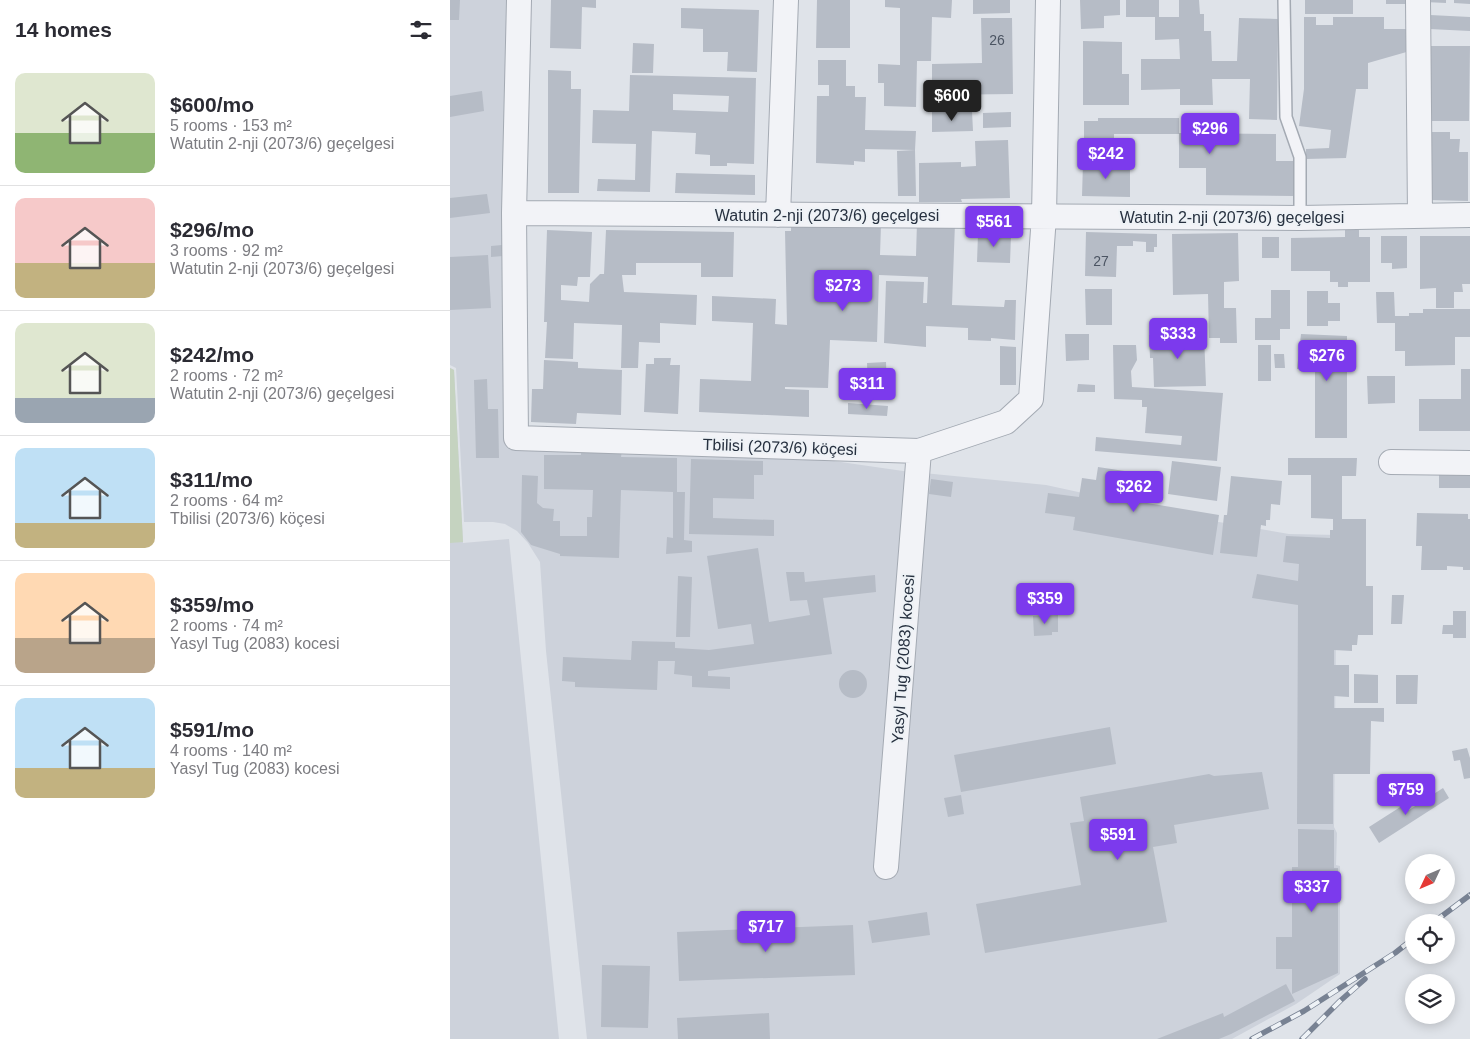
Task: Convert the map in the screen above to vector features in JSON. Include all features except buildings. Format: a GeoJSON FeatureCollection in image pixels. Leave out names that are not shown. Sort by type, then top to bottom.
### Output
{"type":"FeatureCollection","features":[{"type":"Feature","properties":{"kind":"street"},"geometry":{"type":"LineString","coordinates":[[514,213],[519,0]]}},
{"type":"Feature","properties":{"kind":"street"},"geometry":{"type":"LineString","coordinates":[[778,215],[786,0]]}},
{"type":"Feature","properties":{"kind":"street"},"geometry":{"type":"LineString","coordinates":[[1044,216],[1048,0]]}},
{"type":"Feature","properties":{"kind":"street"},"geometry":{"type":"LineString","coordinates":[[1418,0],[1420,216]]}},
{"type":"Feature","properties":{"kind":"street","name":"Watutin 2-nji (2073/6) geçelgesi"},"geometry":{"type":"LineString","coordinates":[[514,213],[1300,218],[1470,215]]}},
{"type":"Feature","properties":{"kind":"street","name":"Tbilisi (2073/6) köçesi"},"geometry":{"type":"LineString","coordinates":[[514,213],[516,438],[919,451],[1006,422],[1031,399],[1044,216]]}},
{"type":"Feature","properties":{"kind":"street","name":"Yasyl Tug (2083) kocesi"},"geometry":{"type":"LineString","coordinates":[[886,867],[919,451]]}},
{"type":"Feature","properties":{"kind":"street"},"geometry":{"type":"LineString","coordinates":[[1391,462],[1470,463]]}},
{"type":"Feature","properties":{"kind":"lane"},"geometry":{"type":"LineString","coordinates":[[1284,0],[1286,117],[1300,157],[1300,218]]}},
{"type":"Feature","properties":{"kind":"shaded area"},"geometry":{"type":"Polygon","coordinates":[[[450,0],[507,0],[505,441],[799,456],[903,471],[1046,485],[1207,520],[1289,534],[1337,535],[1334,827],[1337,833],[1336,865],[1340,866],[1340,974],[1296,1004],[1232,1039],[587,1039],[546,651],[540,562],[528,543],[517,531],[505,524],[464,522],[456,368],[450,365],[450,0]]]}},
{"type":"Feature","properties":{"kind":"shaded area"},"geometry":{"type":"Polygon","coordinates":[[[450,368],[454,370],[463,543],[509,539],[559,1039],[450,1039],[450,368]]]}},
{"type":"Feature","properties":{"kind":"green space"},"geometry":{"type":"Polygon","coordinates":[[[450,368],[454,370],[463,542],[450,543],[450,368]]]}},
{"type":"Feature","properties":{"kind":"railway"},"geometry":{"type":"LineString","coordinates":[[1445,914],[1470,895]]}},
{"type":"Feature","properties":{"kind":"railway"},"geometry":{"type":"LineString","coordinates":[[1252,1039],[1304,1011],[1405,945]]}},
{"type":"Feature","properties":{"kind":"railway"},"geometry":{"type":"LineString","coordinates":[[1302,1039],[1365,979]]}}]}
